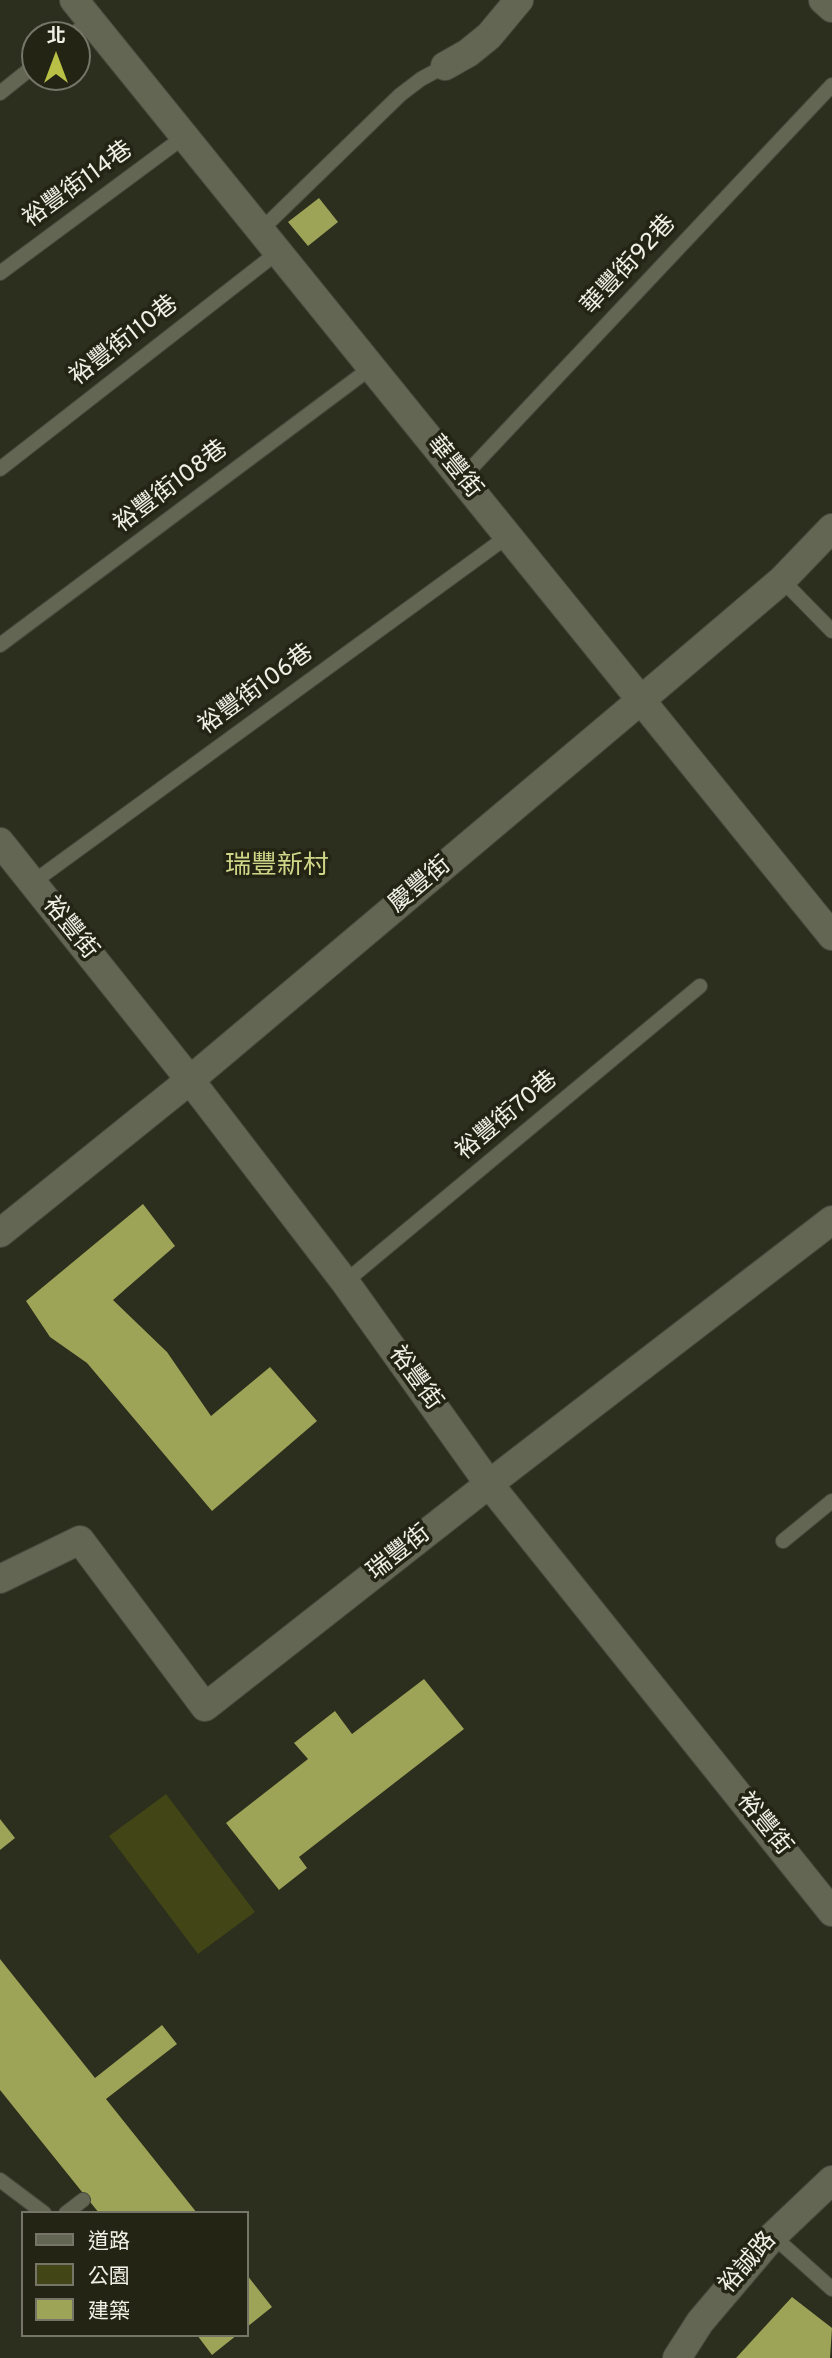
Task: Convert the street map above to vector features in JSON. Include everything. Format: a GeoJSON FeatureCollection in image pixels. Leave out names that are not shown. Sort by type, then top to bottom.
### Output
{"type":"FeatureCollection","features":[{"type":"Feature","properties":{"kind":"street"},"geometry":{"type":"LineString","coordinates":[[444,66],[489,36],[519,0]]}},
{"type":"Feature","properties":{"kind":"street"},"geometry":{"type":"LineString","coordinates":[[823,0],[832,8]]}},
{"type":"Feature","properties":{"kind":"street","name":"華豐街"},"geometry":{"type":"LineString","coordinates":[[79,18],[185,136],[832,936]]}},
{"type":"Feature","properties":{"kind":"street","name":"慶豐街"},"geometry":{"type":"LineString","coordinates":[[0,1233],[190,1080],[641,700],[782,580],[832,528]]}},
{"type":"Feature","properties":{"kind":"street","name":"裕豐街"},"geometry":{"type":"LineString","coordinates":[[0,842],[190,1080],[345,1282],[489,1484],[832,1912]]}},
{"type":"Feature","properties":{"kind":"street","name":"瑞豐街"},"geometry":{"type":"LineString","coordinates":[[0,1579],[80,1540],[205,1707],[832,1220]]}},
{"type":"Feature","properties":{"kind":"street","name":"裕誠路"},"geometry":{"type":"LineString","coordinates":[[677,2358],[699,2322],[773,2235],[832,2180]]}},
{"type":"Feature","properties":{"kind":"lane"},"geometry":{"type":"LineString","coordinates":[[261,230],[400,95],[444,66]]}},
{"type":"Feature","properties":{"kind":"lane"},"geometry":{"type":"LineString","coordinates":[[0,93],[21,76]]}},
{"type":"Feature","properties":{"kind":"lane","name":"華豐街92巷"},"geometry":{"type":"LineString","coordinates":[[462,478],[832,85]]}},
{"type":"Feature","properties":{"kind":"lane","name":"裕豐街114巷"},"geometry":{"type":"LineString","coordinates":[[0,273],[185,136]]}},
{"type":"Feature","properties":{"kind":"lane","name":"裕豐街110巷"},"geometry":{"type":"LineString","coordinates":[[0,468],[278,252]]}},
{"type":"Feature","properties":{"kind":"lane","name":"裕豐街108巷"},"geometry":{"type":"LineString","coordinates":[[0,645],[372,367]]}},
{"type":"Feature","properties":{"kind":"lane","name":"裕豐街106巷"},"geometry":{"type":"LineString","coordinates":[[32,883],[508,536]]}},
{"type":"Feature","properties":{"kind":"lane"},"geometry":{"type":"LineString","coordinates":[[782,580],[832,631]]}},
{"type":"Feature","properties":{"kind":"lane","name":"裕豐街70巷"},"geometry":{"type":"LineString","coordinates":[[345,1282],[699,986]]}},
{"type":"Feature","properties":{"kind":"lane"},"geometry":{"type":"LineString","coordinates":[[783,1541],[832,1501]]}},
{"type":"Feature","properties":{"kind":"lane"},"geometry":{"type":"LineString","coordinates":[[0,2179],[41,2211]]}},
{"type":"Feature","properties":{"kind":"lane"},"geometry":{"type":"LineString","coordinates":[[69,2211],[83,2200]]}},
{"type":"Feature","properties":{"kind":"lane"},"geometry":{"type":"LineString","coordinates":[[773,2235],[832,2289]]}},
{"type":"Feature","properties":{"kind":"green space"},"geometry":{"type":"Polygon","coordinates":[[[166,1794],[255,1912],[198,1954],[109,1836],[166,1794]]]}},
{"type":"Feature","properties":{"kind":"building"},"geometry":{"type":"Polygon","coordinates":[[[319,198],[338,222],[308,246],[288,222],[319,198]]]}},
{"type":"Feature","properties":{"kind":"building"},"geometry":{"type":"Polygon","coordinates":[[[143,1204],[175,1246],[113,1300],[167,1352],[211,1416],[270,1367],[317,1421],[212,1511],[87,1363],[50,1337],[26,1301],[143,1204]]]}},
{"type":"Feature","properties":{"kind":"building"},"geometry":{"type":"Polygon","coordinates":[[[424,1679],[464,1729],[299,1857],[307,1868],[279,1890],[226,1823],[308,1759],[294,1743],[335,1711],[352,1734],[424,1679]]]}},
{"type":"Feature","properties":{"kind":"building"},"geometry":{"type":"Polygon","coordinates":[[[0,1819],[15,1838],[0,1850],[0,1819]]]}},
{"type":"Feature","properties":{"kind":"building"},"geometry":{"type":"Polygon","coordinates":[[[0,1959],[95,2078],[162,2025],[177,2044],[106,2099],[195,2211],[97,2211],[0,2090],[0,1959]]]}},
{"type":"Feature","properties":{"kind":"building"},"geometry":{"type":"Polygon","coordinates":[[[248,2276],[272,2307],[248,2326],[248,2276]]]}},
{"type":"Feature","properties":{"kind":"building"},"geometry":{"type":"Polygon","coordinates":[[[792,2297],[832,2328],[830,2358],[736,2358],[792,2297]]]}},
{"type":"Feature","properties":{"kind":"building"},"geometry":{"type":"Polygon","coordinates":[[[198,2337],[234,2337],[212,2355],[198,2337]]]}},
{"type":"Feature","properties":{"kind":"district","name":"瑞豐新村"},"geometry":{"type":"Point","coordinates":[277,868]}}]}
